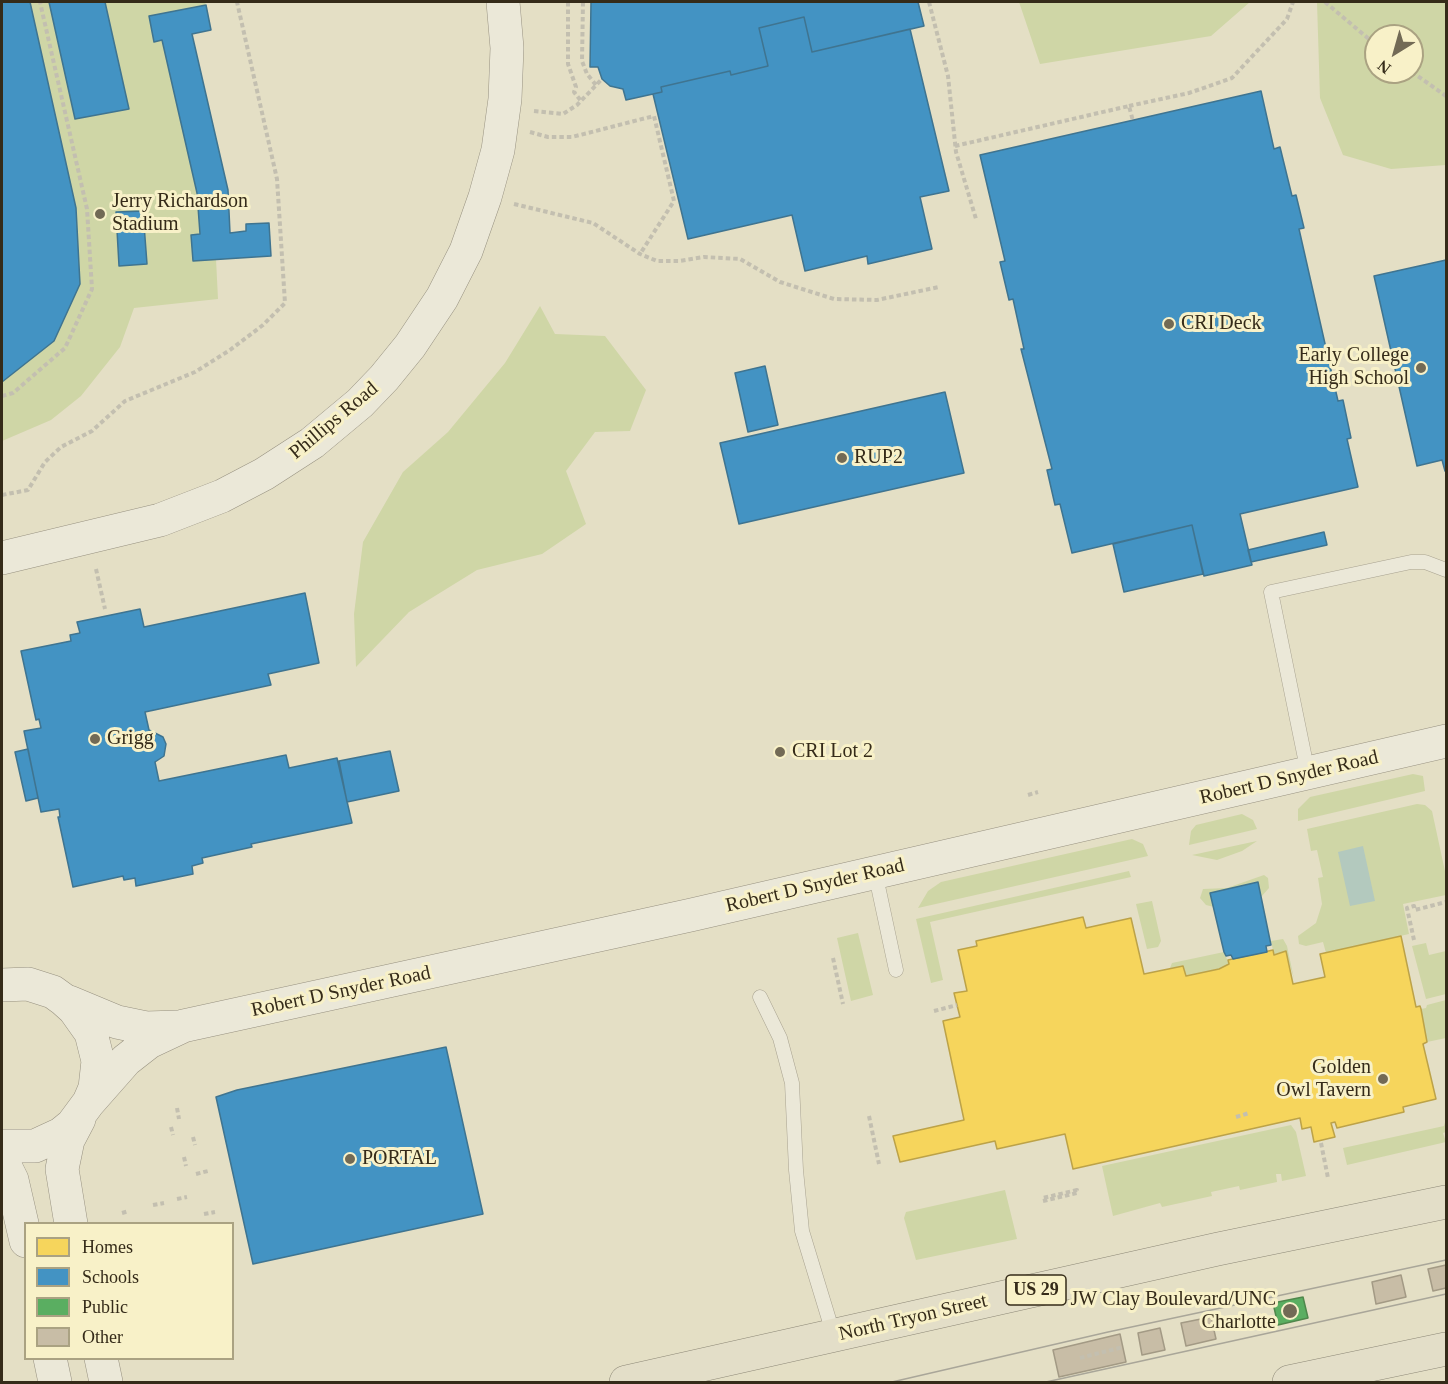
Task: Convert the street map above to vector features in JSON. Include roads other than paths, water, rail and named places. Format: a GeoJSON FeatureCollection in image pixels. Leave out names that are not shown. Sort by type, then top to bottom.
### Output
{"type":"FeatureCollection","features":[{"type":"Feature","properties":{"kind":"main road","name":"North Tryon Street"},"geometry":{"type":"LineString","coordinates":[[626,1383],[1207,1252],[1446,1202]]}},
{"type":"Feature","properties":{"kind":"main road"},"geometry":{"type":"LineString","coordinates":[[1289,1383],[1446,1349]]}},
{"type":"Feature","properties":{"kind":"street","name":"Phillips Road"},"geometry":{"type":"LineString","coordinates":[[2,558],[160,520],[222,496],[264,474],[312,442],[360,403],[384,378],[411,346],[442,298],[466,251],[485,197],[498,150],[505,99],[507,48],[503,2]]}},
{"type":"Feature","properties":{"kind":"street","name":"Robert D Snyder Road"},"geometry":{"type":"LineString","coordinates":[[2,985],[28,984],[53,992],[64,1000],[117,1022],[146,1028],[183,1026],[875,872],[1446,741]]}},
{"type":"Feature","properties":{"kind":"street"},"geometry":{"type":"LineString","coordinates":[[64,1000],[84,1020],[95,1046],[97,1075],[86,1108],[68,1140],[62,1169],[71,1222]]}},
{"type":"Feature","properties":{"kind":"street","name":"Robert D Snyder Road"},"geometry":{"type":"LineString","coordinates":[[86,1108],[126,1060],[149,1042],[183,1026]]}},
{"type":"Feature","properties":{"kind":"street"},"geometry":{"type":"LineString","coordinates":[[2,1146],[35,1146],[49,1141],[61,1134],[86,1108]]}},
{"type":"Feature","properties":{"kind":"street"},"geometry":{"type":"LineString","coordinates":[[2,1160],[12,1180],[24,1232]]}},
{"type":"Feature","properties":{"kind":"street"},"geometry":{"type":"LineString","coordinates":[[50,1360],[55,1383]]}},
{"type":"Feature","properties":{"kind":"street"},"geometry":{"type":"LineString","coordinates":[[101,1360],[106,1383]]}},
{"type":"Feature","properties":{"kind":"lane"},"geometry":{"type":"LineString","coordinates":[[1308,773],[1270,592],[1411,562],[1425,562],[1446,570]]}},
{"type":"Feature","properties":{"kind":"lane"},"geometry":{"type":"LineString","coordinates":[[875,872],[896,970]]}},
{"type":"Feature","properties":{"kind":"lane"},"geometry":{"type":"LineString","coordinates":[[760,998],[780,1038],[792,1083],[796,1170],[802,1231],[834,1336]]}},
{"type":"Feature","properties":{"kind":"tram line"},"geometry":{"type":"LineString","coordinates":[[892,1382],[1108,1332],[1446,1260]]}},
{"type":"Feature","properties":{"kind":"tram line"},"geometry":{"type":"LineString","coordinates":[[1046,1382],[1446,1294]]}},
{"type":"Feature","properties":{"kind":"place","name":"Jerry Richardson Stadium"},"geometry":{"type":"Point","coordinates":[100,214]}},
{"type":"Feature","properties":{"kind":"place","name":"CRI Deck"},"geometry":{"type":"Point","coordinates":[1169,324]}},
{"type":"Feature","properties":{"kind":"place","name":"Early College High School"},"geometry":{"type":"Point","coordinates":[1421,368]}},
{"type":"Feature","properties":{"kind":"place","name":"RUP2"},"geometry":{"type":"Point","coordinates":[842,458]}},
{"type":"Feature","properties":{"kind":"place","name":"Grigg"},"geometry":{"type":"Point","coordinates":[95,739]}},
{"type":"Feature","properties":{"kind":"place","name":"CRI Lot 2"},"geometry":{"type":"Point","coordinates":[780,752]}},
{"type":"Feature","properties":{"kind":"place","name":"Golden Owl Tavern"},"geometry":{"type":"Point","coordinates":[1383,1079]}},
{"type":"Feature","properties":{"kind":"place","name":"PORTAL"},"geometry":{"type":"Point","coordinates":[350,1159]}},
{"type":"Feature","properties":{"kind":"place","name":"JW Clay Boulevard/UNC Charlotte"},"geometry":{"type":"Point","coordinates":[1290,1311]}}]}
